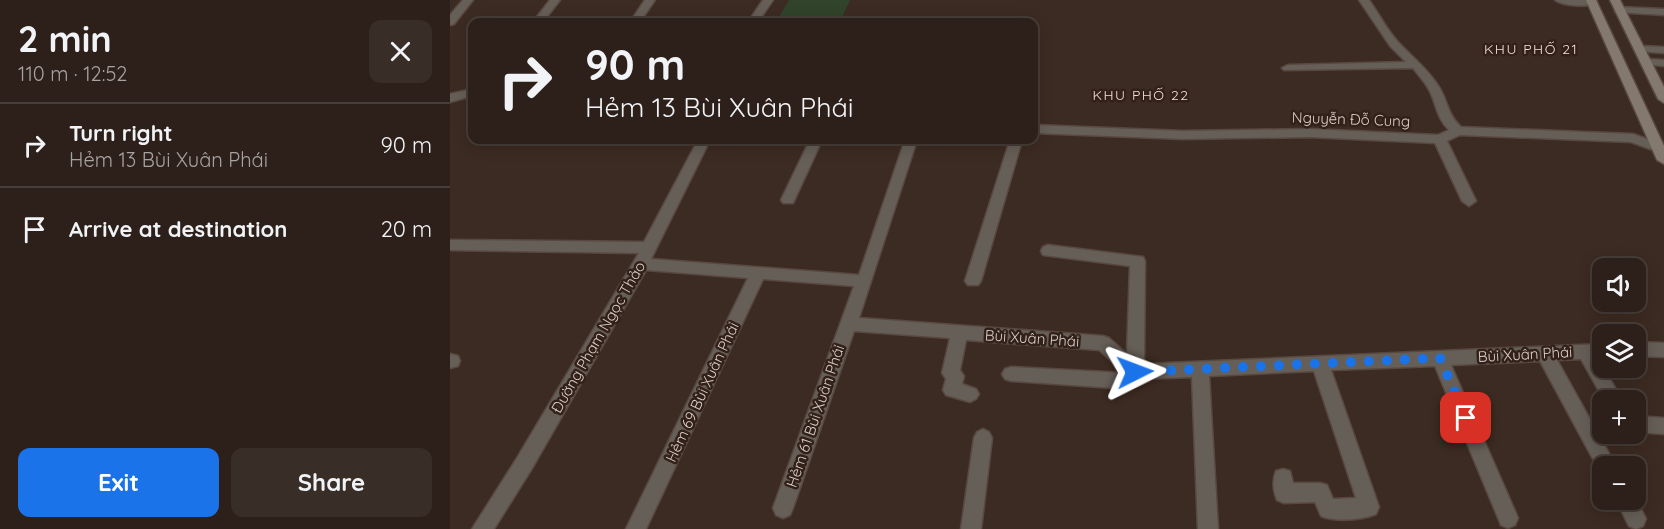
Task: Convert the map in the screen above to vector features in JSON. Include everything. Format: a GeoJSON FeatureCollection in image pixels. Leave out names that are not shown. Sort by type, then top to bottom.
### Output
{"type":"FeatureCollection","features":[{"type":"Feature","properties":{"kind":"main road"},"geometry":{"type":"LineString","coordinates":[[1592,1],[1662,152]]}},
{"type":"Feature","properties":{"kind":"main road"},"geometry":{"type":"LineString","coordinates":[[1617,5],[1661,87],[1664,99]]}},
{"type":"Feature","properties":{"kind":"street"},"geometry":{"type":"LineString","coordinates":[[450,22],[468,0]]}},
{"type":"Feature","properties":{"kind":"street"},"geometry":{"type":"LineString","coordinates":[[541,18],[555,0]]}},
{"type":"Feature","properties":{"kind":"street"},"geometry":{"type":"LineString","coordinates":[[638,18],[650,0]]}},
{"type":"Feature","properties":{"kind":"street"},"geometry":{"type":"LineString","coordinates":[[756,18],[768,0]]}},
{"type":"Feature","properties":{"kind":"street"},"geometry":{"type":"LineString","coordinates":[[1364,0],[1394,44],[1416,65],[1435,89],[1439,104],[1449,123],[1458,131]]}},
{"type":"Feature","properties":{"kind":"street"},"geometry":{"type":"LineString","coordinates":[[1560,0],[1592,1]]}},
{"type":"Feature","properties":{"kind":"street"},"geometry":{"type":"LineString","coordinates":[[1617,5],[1664,12]]}},
{"type":"Feature","properties":{"kind":"street"},"geometry":{"type":"LineString","coordinates":[[1640,49],[1664,51]]}},
{"type":"Feature","properties":{"kind":"street"},"geometry":{"type":"LineString","coordinates":[[1647,63],[1664,63]]}},
{"type":"Feature","properties":{"kind":"street"},"geometry":{"type":"LineString","coordinates":[[1288,68],[1416,65]]}},
{"type":"Feature","properties":{"kind":"street"},"geometry":{"type":"LineString","coordinates":[[450,98],[468,94]]}},
{"type":"Feature","properties":{"kind":"street","name":"Nguyễn Đỗ Cung"},"geometry":{"type":"LineString","coordinates":[[1038,129],[1172,134],[1310,133],[1440,139],[1458,131],[1633,138],[1662,152]]}},
{"type":"Feature","properties":{"kind":"street"},"geometry":{"type":"LineString","coordinates":[[1440,139],[1469,201]]}},
{"type":"Feature","properties":{"kind":"street","name":"Đường Phạm Ngọc Thảo"},"geometry":{"type":"LineString","coordinates":[[482,529],[530,454],[645,256],[702,144]]}},
{"type":"Feature","properties":{"kind":"street"},"geometry":{"type":"LineString","coordinates":[[788,200],[814,144]]}},
{"type":"Feature","properties":{"kind":"street","name":"Hẻm 61 Bùi Xuân Phái"},"geometry":{"type":"LineString","coordinates":[[783,508],[864,281],[909,144]]}},
{"type":"Feature","properties":{"kind":"street"},"geometry":{"type":"LineString","coordinates":[[974,281],[1015,144]]}},
{"type":"Feature","properties":{"kind":"street"},"geometry":{"type":"LineString","coordinates":[[450,245],[645,256],[759,272],[864,281]]}},
{"type":"Feature","properties":{"kind":"street"},"geometry":{"type":"LineString","coordinates":[[1011,374],[1129,381],[1135,372],[1138,261],[1048,252]]}},
{"type":"Feature","properties":{"kind":"street","name":"Hẻm 69 Bùi Xuân Phái"},"geometry":{"type":"LineString","coordinates":[[640,521],[759,272]]}},
{"type":"Feature","properties":{"kind":"street","name":"Bùi Xuân Phái"},"geometry":{"type":"LineString","coordinates":[[848,324],[1103,343],[1135,372],[1592,351]]}},
{"type":"Feature","properties":{"kind":"street"},"geometry":{"type":"LineString","coordinates":[[959,333],[951,373],[955,376],[952,390],[970,394]]}},
{"type":"Feature","properties":{"kind":"street"},"geometry":{"type":"LineString","coordinates":[[1646,349],[1664,350]]}},
{"type":"Feature","properties":{"kind":"street"},"geometry":{"type":"LineString","coordinates":[[1544,353],[1601,456]]}},
{"type":"Feature","properties":{"kind":"street"},"geometry":{"type":"LineString","coordinates":[[1440,358],[1508,518]]}},
{"type":"Feature","properties":{"kind":"street"},"geometry":{"type":"LineString","coordinates":[[1283,478],[1284,493],[1320,492],[1328,508],[1369,507],[1320,363]]}},
{"type":"Feature","properties":{"kind":"street"},"geometry":{"type":"LineString","coordinates":[[1200,369],[1208,529]]}},
{"type":"Feature","properties":{"kind":"street"},"geometry":{"type":"LineString","coordinates":[[1646,425],[1664,426]]}},
{"type":"Feature","properties":{"kind":"street"},"geometry":{"type":"LineString","coordinates":[[971,529],[983,438]]}},
{"type":"Feature","properties":{"kind":"street"},"geometry":{"type":"LineString","coordinates":[[1631,510],[1636,519]]}},
{"type":"Feature","properties":{"kind":"green space"},"geometry":{"type":"Polygon","coordinates":[[[789,0],[850,0],[842,18],[778,18],[789,0]]]}},
{"type":"Feature","properties":{"kind":"district","name":"KHU PHỐ 21"},"geometry":{"type":"Point","coordinates":[1531,49]}},
{"type":"Feature","properties":{"kind":"district","name":"KHU PHỐ 22"},"geometry":{"type":"Point","coordinates":[1141,95]}},
{"type":"Feature","properties":{"kind":"route"},"geometry":{"type":"LineString","coordinates":[[1135,372],[1440,358],[1466,418]]}}]}
